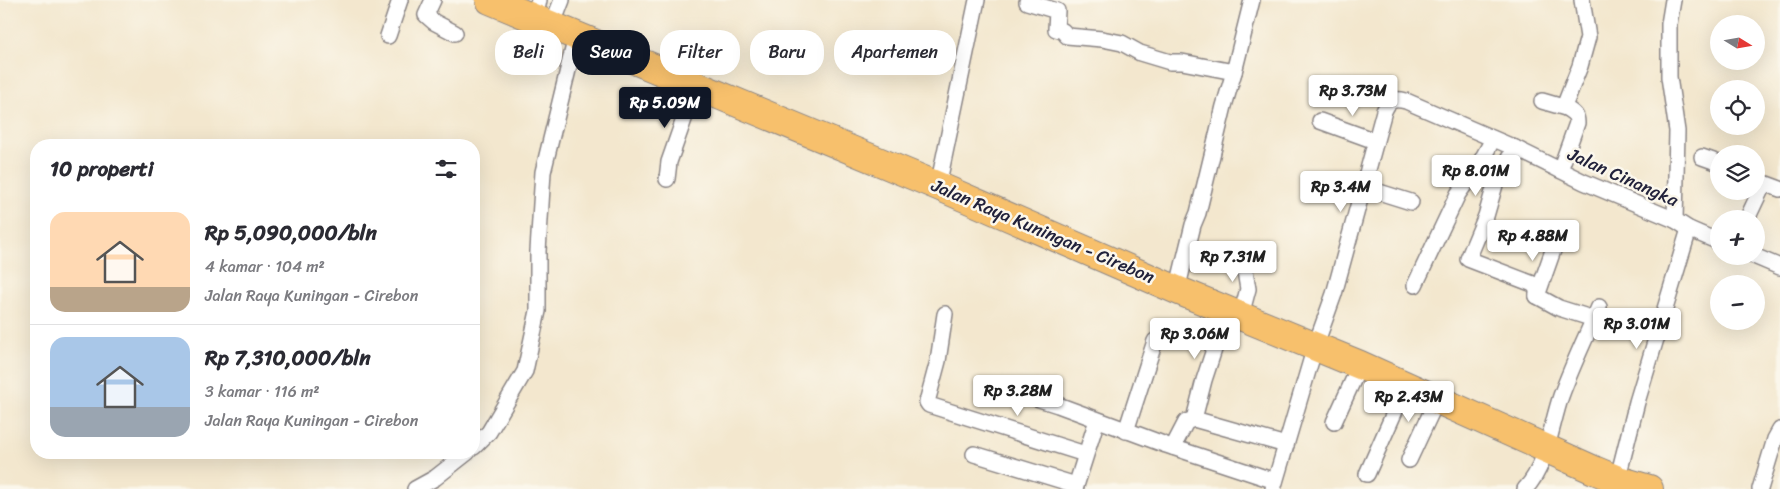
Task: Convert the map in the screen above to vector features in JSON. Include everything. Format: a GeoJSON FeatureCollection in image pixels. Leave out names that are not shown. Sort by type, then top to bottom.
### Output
{"type":"FeatureCollection","features":[{"type":"Feature","properties":{"kind":"highway","name":"Jalan Raya Kuningan - Cirebon"},"geometry":{"type":"LineString","coordinates":[[490,0],[542,15],[572,34]]}},
{"type":"Feature","properties":{"kind":"highway","name":"Jalan Raya Kuningan - Cirebon"},"geometry":{"type":"LineString","coordinates":[[650,67],[867,156],[1178,290],[1360,365],[1547,448],[1616,484],[1648,489]]}},
{"type":"Feature","properties":{"kind":"street"},"geometry":{"type":"LineString","coordinates":[[388,36],[400,0]]}},
{"type":"Feature","properties":{"kind":"street"},"geometry":{"type":"LineString","coordinates":[[433,0],[426,16],[455,33]]}},
{"type":"Feature","properties":{"kind":"street"},"geometry":{"type":"LineString","coordinates":[[542,15],[562,0]]}},
{"type":"Feature","properties":{"kind":"street"},"geometry":{"type":"LineString","coordinates":[[938,186],[977,0]]}},
{"type":"Feature","properties":{"kind":"street"},"geometry":{"type":"LineString","coordinates":[[1178,290],[1193,225],[1198,213],[1252,0]]}},
{"type":"Feature","properties":{"kind":"street"},"geometry":{"type":"LineString","coordinates":[[1566,108],[1565,104],[1580,66],[1588,37],[1582,0]]}},
{"type":"Feature","properties":{"kind":"street"},"geometry":{"type":"LineString","coordinates":[[1673,0],[1669,24],[1668,77],[1677,131],[1675,220]]}},
{"type":"Feature","properties":{"kind":"street"},"geometry":{"type":"LineString","coordinates":[[1027,2],[1056,11],[1056,28],[1063,31],[1067,36],[1122,43],[1140,53],[1170,62],[1182,62],[1234,72]]}},
{"type":"Feature","properties":{"kind":"street"},"geometry":{"type":"LineString","coordinates":[[480,441],[489,432],[525,371],[538,310],[538,251],[543,172],[572,53]]}},
{"type":"Feature","properties":{"kind":"street"},"geometry":{"type":"LineString","coordinates":[[667,179],[669,162],[696,85]]}},
{"type":"Feature","properties":{"kind":"street","name":"Jalan Cinangka"},"geometry":{"type":"LineString","coordinates":[[1274,485],[1315,347],[1334,294],[1384,110],[1388,102],[1397,99],[1406,101],[1675,220],[1689,230],[1710,238]]}},
{"type":"Feature","properties":{"kind":"street"},"geometry":{"type":"LineString","coordinates":[[1542,101],[1566,108],[1575,113],[1577,117],[1577,123],[1560,170]]}},
{"type":"Feature","properties":{"kind":"street"},"geometry":{"type":"LineString","coordinates":[[1320,121],[1376,141]]}},
{"type":"Feature","properties":{"kind":"street"},"geometry":{"type":"LineString","coordinates":[[1415,285],[1458,194],[1480,163],[1493,139]]}},
{"type":"Feature","properties":{"kind":"street"},"geometry":{"type":"LineString","coordinates":[[1515,148],[1497,178],[1486,216],[1468,259],[1533,284],[1537,289],[1536,296]]}},
{"type":"Feature","properties":{"kind":"street"},"geometry":{"type":"LineString","coordinates":[[1702,157],[1710,160]]}},
{"type":"Feature","properties":{"kind":"street"},"geometry":{"type":"LineString","coordinates":[[1765,184],[1780,189]]}},
{"type":"Feature","properties":{"kind":"street"},"geometry":{"type":"LineString","coordinates":[[1363,187],[1411,202]]}},
{"type":"Feature","properties":{"kind":"street"},"geometry":{"type":"LineString","coordinates":[[1616,484],[1637,402],[1689,230]]}},
{"type":"Feature","properties":{"kind":"street"},"geometry":{"type":"LineString","coordinates":[[1536,296],[1557,239]]}},
{"type":"Feature","properties":{"kind":"street"},"geometry":{"type":"LineString","coordinates":[[1194,419],[1204,380],[1234,313],[1248,289],[1246,270],[1217,253]]}},
{"type":"Feature","properties":{"kind":"street"},"geometry":{"type":"LineString","coordinates":[[1765,261],[1780,267]]}},
{"type":"Feature","properties":{"kind":"street"},"geometry":{"type":"LineString","coordinates":[[1525,489],[1532,482],[1547,448],[1552,423],[1568,376],[1597,313],[1559,308],[1536,296]]}},
{"type":"Feature","properties":{"kind":"street"},"geometry":{"type":"LineString","coordinates":[[946,314],[938,361],[928,402],[929,405],[1085,454]]}},
{"type":"Feature","properties":{"kind":"street"},"geometry":{"type":"LineString","coordinates":[[1126,431],[1155,341]]}},
{"type":"Feature","properties":{"kind":"street"},"geometry":{"type":"LineString","coordinates":[[1334,422],[1360,365]]}},
{"type":"Feature","properties":{"kind":"street"},"geometry":{"type":"LineString","coordinates":[[985,386],[1017,392],[1058,405],[1274,485]]}},
{"type":"Feature","properties":{"kind":"street"},"geometry":{"type":"LineString","coordinates":[[1367,474],[1406,386]]}},
{"type":"Feature","properties":{"kind":"street"},"geometry":{"type":"LineString","coordinates":[[1409,460],[1437,400]]}},
{"type":"Feature","properties":{"kind":"street"},"geometry":{"type":"LineString","coordinates":[[1173,447],[1186,422],[1194,419],[1286,445]]}},
{"type":"Feature","properties":{"kind":"street"},"geometry":{"type":"LineString","coordinates":[[974,454],[1076,487],[1097,420]]}},
{"type":"Feature","properties":{"kind":"street"},"geometry":{"type":"LineString","coordinates":[[1760,489],[1774,439],[1780,430]]}},
{"type":"Feature","properties":{"kind":"street"},"geometry":{"type":"LineString","coordinates":[[415,489],[435,478],[459,459]]}}]}
